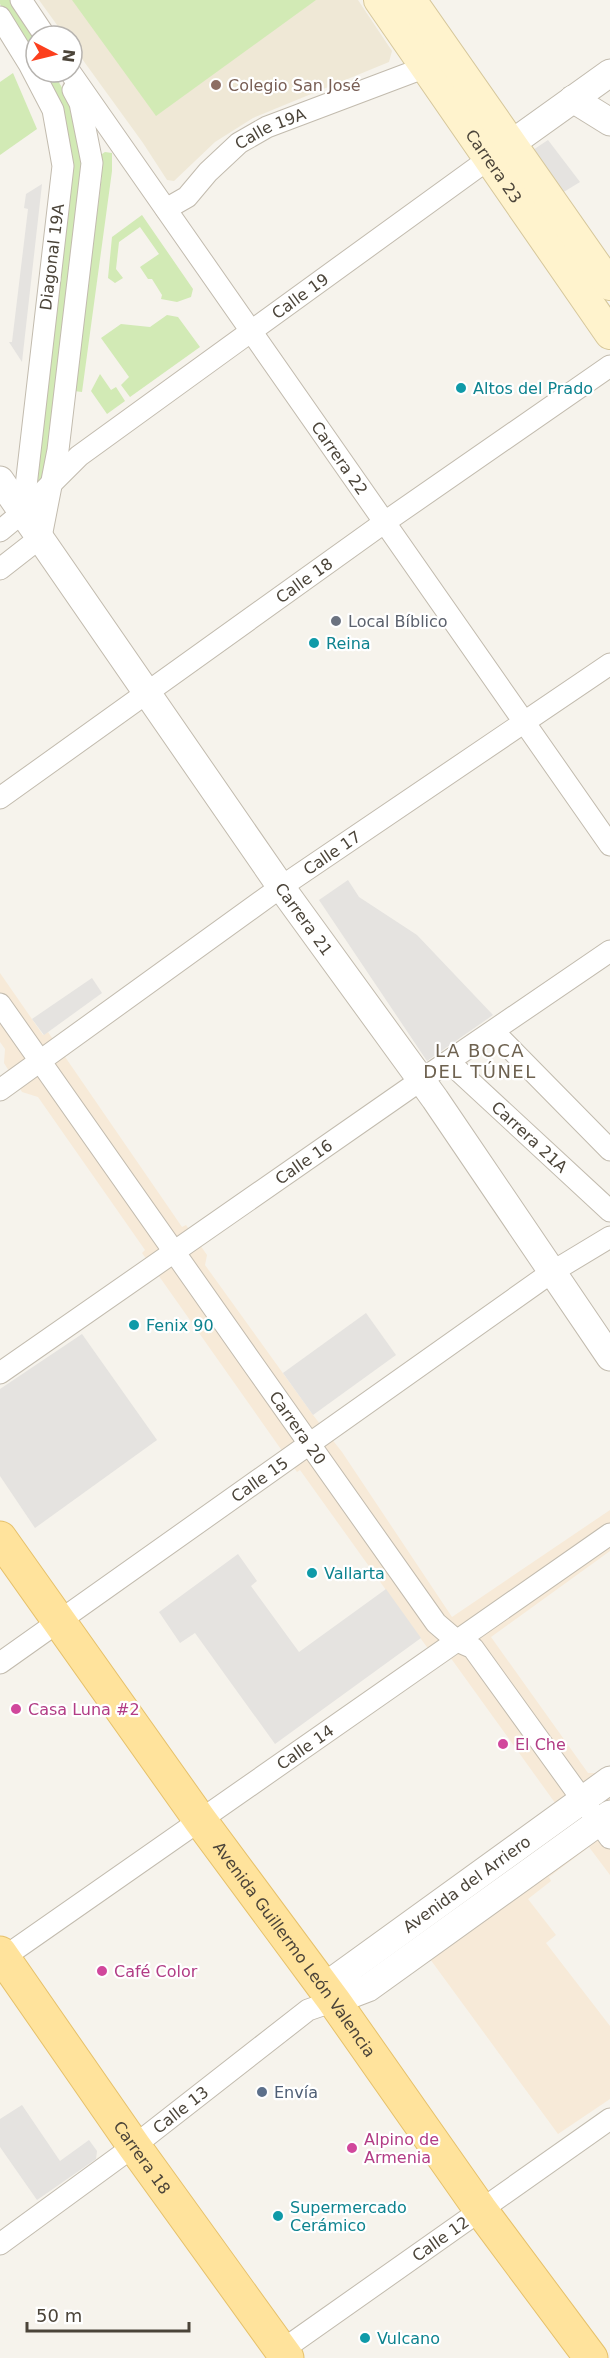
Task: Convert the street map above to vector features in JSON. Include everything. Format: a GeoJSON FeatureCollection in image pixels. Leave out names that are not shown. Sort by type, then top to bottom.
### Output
{"type":"FeatureCollection","features":[{"type":"Feature","properties":{"kind":"main road","name":"Carrera 23"},"geometry":{"type":"LineString","coordinates":[[379,0],[426,67],[501,151],[610,285]]}},
{"type":"Feature","properties":{"kind":"main road","name":"Carrera 23"},"geometry":{"type":"LineString","coordinates":[[411,0],[501,151],[540,235],[610,334]]}},
{"type":"Feature","properties":{"kind":"main road","name":"Avenida Guillermo León Valencia"},"geometry":{"type":"LineString","coordinates":[[0,1538],[58,1622],[329,1994],[480,2209],[591,2358]]}},
{"type":"Feature","properties":{"kind":"main road","name":"Carrera 18"},"geometry":{"type":"LineString","coordinates":[[1,1957],[280,2356]]}},
{"type":"Feature","properties":{"kind":"street"},"geometry":{"type":"LineString","coordinates":[[21,0],[36,24]]}},
{"type":"Feature","properties":{"kind":"street","name":"Diagonal 19A"},"geometry":{"type":"LineString","coordinates":[[0,17],[29,64],[53,110],[63,166],[23,512]]}},
{"type":"Feature","properties":{"kind":"street","name":"Calle 19A"},"geometry":{"type":"LineString","coordinates":[[166,209],[187,197],[208,172],[239,143],[267,127],[426,67]]}},
{"type":"Feature","properties":{"kind":"street","name":"Calle 19"},"geometry":{"type":"LineString","coordinates":[[0,531],[23,512],[79,456],[610,73]]}},
{"type":"Feature","properties":{"kind":"street","name":"Diagonal 19A"},"geometry":{"type":"LineString","coordinates":[[41,537],[52,483],[92,163],[80,104],[69,84]]}},
{"type":"Feature","properties":{"kind":"street","name":"Carrera 22"},"geometry":{"type":"LineString","coordinates":[[78,84],[610,845]]}},
{"type":"Feature","properties":{"kind":"street"},"geometry":{"type":"LineString","coordinates":[[573,99],[610,123]]}},
{"type":"Feature","properties":{"kind":"street"},"geometry":{"type":"LineString","coordinates":[[92,163],[101,117]]}},
{"type":"Feature","properties":{"kind":"street","name":"Calle 18"},"geometry":{"type":"LineString","coordinates":[[0,798],[385,522],[610,366]]}},
{"type":"Feature","properties":{"kind":"street","name":"Carrera 21"},"geometry":{"type":"LineString","coordinates":[[0,480],[281,887],[421,1080],[610,1357]]}},
{"type":"Feature","properties":{"kind":"street"},"geometry":{"type":"LineString","coordinates":[[0,569],[41,537]]}},
{"type":"Feature","properties":{"kind":"street","name":"Calle 17"},"geometry":{"type":"LineString","coordinates":[[0,1090],[281,887],[610,664]]}},
{"type":"Feature","properties":{"kind":"street","name":"Calle 16"},"geometry":{"type":"LineString","coordinates":[[0,1374],[610,951]]}},
{"type":"Feature","properties":{"kind":"street","name":"Carrera 20"},"geometry":{"type":"LineString","coordinates":[[0,1004],[436,1623],[457,1641],[473,1648],[584,1799],[607,1824]]}},
{"type":"Feature","properties":{"kind":"street"},"geometry":{"type":"LineString","coordinates":[[494,1032],[610,1150]]}},
{"type":"Feature","properties":{"kind":"street","name":"Carrera 21A"},"geometry":{"type":"LineString","coordinates":[[449,1062],[610,1211]]}},
{"type":"Feature","properties":{"kind":"street","name":"Calle 15"},"geometry":{"type":"LineString","coordinates":[[0,1663],[552,1272],[610,1237]]}},
{"type":"Feature","properties":{"kind":"street","name":"Calle 14"},"geometry":{"type":"LineString","coordinates":[[1,1957],[610,1534]]}},
{"type":"Feature","properties":{"kind":"street","name":"Avenida del Arriero"},"geometry":{"type":"LineString","coordinates":[[329,1994],[610,1780]]}},
{"type":"Feature","properties":{"kind":"street","name":"Avenida del Arriero"},"geometry":{"type":"LineString","coordinates":[[329,1994],[368,1988],[607,1824]]}},
{"type":"Feature","properties":{"kind":"street","name":"Calle 13"},"geometry":{"type":"LineString","coordinates":[[0,2244],[134,2146],[329,1994]]}},
{"type":"Feature","properties":{"kind":"street","name":"Calle 12"},"geometry":{"type":"LineString","coordinates":[[280,2356],[480,2209],[610,2119]]}},
{"type":"Feature","properties":{"kind":"shaded area","name":"Colegio San José"},"geometry":{"type":"Polygon","coordinates":[[[39,0],[358,0],[392,51],[389,62],[253,118],[215,142],[174,181],[167,180],[84,62],[84,24],[56,24],[39,0]]]}},
{"type":"Feature","properties":{"kind":"shaded area"},"geometry":{"type":"Polygon","coordinates":[[[548,140],[580,182],[562,193],[533,150],[548,140]]]}},
{"type":"Feature","properties":{"kind":"shaded area"},"geometry":{"type":"Polygon","coordinates":[[[42,184],[22,362],[9,342],[12,342],[28,209],[24,208],[26,194],[42,184]]]}},
{"type":"Feature","properties":{"kind":"shaded area"},"geometry":{"type":"Polygon","coordinates":[[[348,880],[359,897],[417,935],[493,1015],[427,1061],[319,900],[348,880]]]}},
{"type":"Feature","properties":{"kind":"shaded area"},"geometry":{"type":"Polygon","coordinates":[[[0,973],[43,1035],[48,1032],[182,1227],[186,1225],[207,1255],[205,1265],[342,1452],[452,1617],[610,1510],[610,1551],[491,1637],[588,1773],[600,1773],[610,1766],[610,1875],[589,1847],[549,1877],[551,1881],[528,1899],[556,1935],[546,1943],[610,2026],[610,2099],[558,2134],[430,1959],[558,1807],[450,1657],[439,1664],[300,1470],[297,1472],[142,1253],[145,1250],[38,1097],[22,1092],[4,1063],[5,1049],[0,1042],[0,973]]]}},
{"type":"Feature","properties":{"kind":"shaded area"},"geometry":{"type":"Polygon","coordinates":[[[92,978],[102,993],[44,1035],[32,1019],[92,978]]]}},
{"type":"Feature","properties":{"kind":"shaded area"},"geometry":{"type":"Polygon","coordinates":[[[366,1313],[396,1355],[313,1415],[283,1373],[366,1313]]]}},
{"type":"Feature","properties":{"kind":"shaded area"},"geometry":{"type":"Polygon","coordinates":[[[82,1334],[157,1440],[35,1528],[0,1476],[0,1389],[82,1334]]]}},
{"type":"Feature","properties":{"kind":"shaded area"},"geometry":{"type":"Polygon","coordinates":[[[238,1554],[257,1581],[251,1586],[299,1652],[386,1589],[421,1638],[275,1744],[195,1633],[180,1643],[159,1612],[238,1554]]]}},
{"type":"Feature","properties":{"kind":"shaded area"},"geometry":{"type":"Polygon","coordinates":[[[22,2105],[60,2161],[89,2140],[97,2151],[96,2159],[37,2200],[0,2147],[0,2119],[22,2105]]]}},
{"type":"Feature","properties":{"kind":"green space"},"geometry":{"type":"Polygon","coordinates":[[[0,0],[11,0],[25,24],[24,44],[0,4],[0,0]]]}},
{"type":"Feature","properties":{"kind":"green space"},"geometry":{"type":"Polygon","coordinates":[[[72,0],[316,0],[156,116],[72,0]]]}},
{"type":"Feature","properties":{"kind":"green space"},"geometry":{"type":"Polygon","coordinates":[[[13,73],[37,129],[0,155],[0,82],[13,73]]]}},
{"type":"Feature","properties":{"kind":"green space"},"geometry":{"type":"Polygon","coordinates":[[[48,84],[60,84],[72,105],[84,164],[47,483],[35,482],[73,165],[62,107],[48,84]]]}},
{"type":"Feature","properties":{"kind":"green space"},"geometry":{"type":"Polygon","coordinates":[[[112,153],[112,171],[82,392],[74,391],[102,175],[102,154],[112,153]]]}},
{"type":"Feature","properties":{"kind":"green space"},"geometry":{"type":"Polygon","coordinates":[[[142,215],[193,289],[191,297],[177,302],[161,299],[162,295],[152,279],[148,279],[140,267],[159,254],[140,227],[119,242],[116,269],[123,278],[115,283],[108,278],[112,237],[142,215]]]}},
{"type":"Feature","properties":{"kind":"green space"},"geometry":{"type":"Polygon","coordinates":[[[167,315],[178,317],[200,347],[130,397],[121,385],[129,377],[101,338],[121,324],[150,327],[167,315]]]}},
{"type":"Feature","properties":{"kind":"green space"},"geometry":{"type":"Polygon","coordinates":[[[100,374],[111,390],[116,387],[125,401],[107,414],[91,391],[100,374]]]}},
{"type":"Feature","properties":{"kind":"place","name":"Colegio San José"},"geometry":{"type":"Point","coordinates":[216,85]}},
{"type":"Feature","properties":{"kind":"place","name":"Altos del Prado"},"geometry":{"type":"Point","coordinates":[461,388]}},
{"type":"Feature","properties":{"kind":"place","name":"Local Bíblico"},"geometry":{"type":"Point","coordinates":[336,621]}},
{"type":"Feature","properties":{"kind":"place","name":"Reina"},"geometry":{"type":"Point","coordinates":[314,643]}},
{"type":"Feature","properties":{"kind":"place","name":"Fenix 90"},"geometry":{"type":"Point","coordinates":[134,1325]}},
{"type":"Feature","properties":{"kind":"place","name":"Vallarta"},"geometry":{"type":"Point","coordinates":[312,1573]}},
{"type":"Feature","properties":{"kind":"place","name":"Casa Luna #2"},"geometry":{"type":"Point","coordinates":[16,1709]}},
{"type":"Feature","properties":{"kind":"place","name":"El Che"},"geometry":{"type":"Point","coordinates":[503,1744]}},
{"type":"Feature","properties":{"kind":"place","name":"Café Color"},"geometry":{"type":"Point","coordinates":[102,1971]}},
{"type":"Feature","properties":{"kind":"place","name":"Envía"},"geometry":{"type":"Point","coordinates":[262,2092]}},
{"type":"Feature","properties":{"kind":"place","name":"Alpino de Armenia"},"geometry":{"type":"Point","coordinates":[352,2148]}},
{"type":"Feature","properties":{"kind":"place","name":"Supermercado Cerámico"},"geometry":{"type":"Point","coordinates":[278,2216]}},
{"type":"Feature","properties":{"kind":"place","name":"Vulcano"},"geometry":{"type":"Point","coordinates":[365,2338]}},
{"type":"Feature","properties":{"kind":"district","name":"LA BOCA DEL TÚNEL"},"geometry":{"type":"Point","coordinates":[480,1060]}}]}
